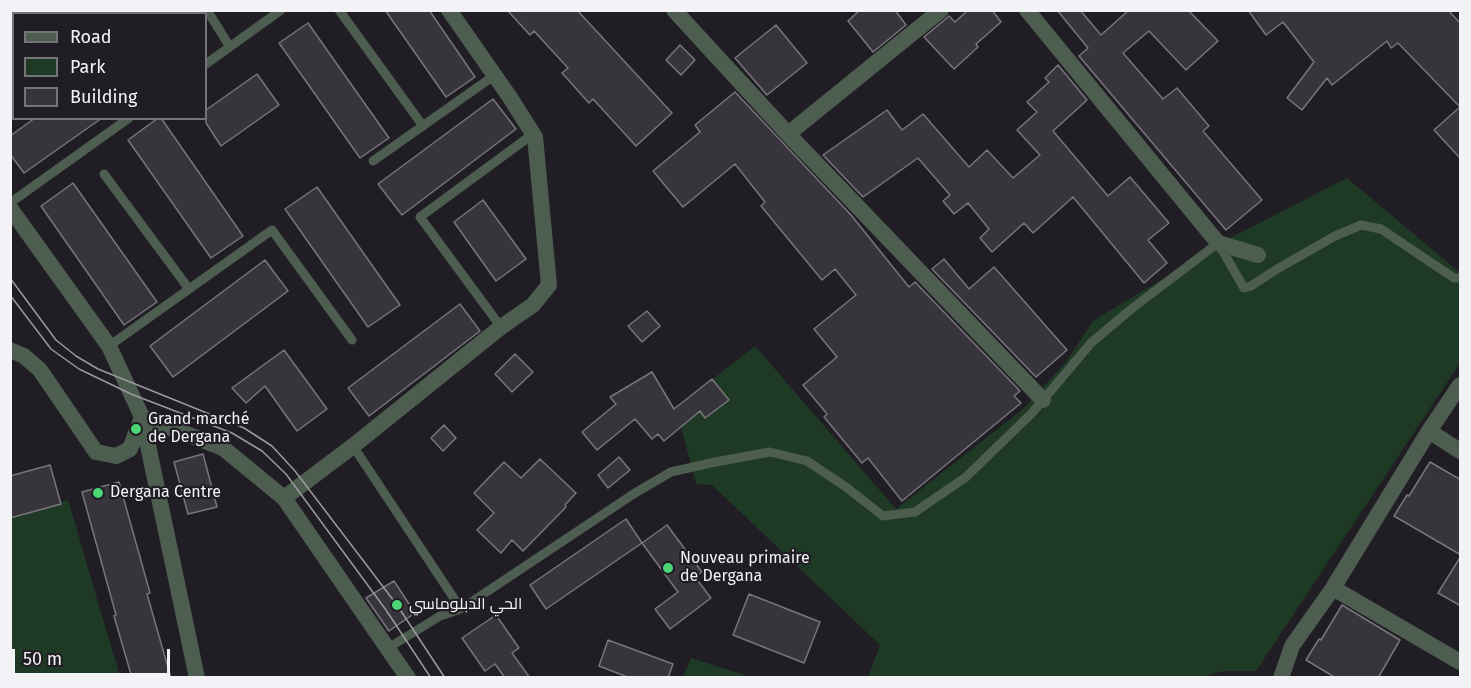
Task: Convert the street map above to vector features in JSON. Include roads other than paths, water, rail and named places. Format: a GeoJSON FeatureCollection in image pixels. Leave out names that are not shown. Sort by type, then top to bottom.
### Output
{"type":"FeatureCollection","features":[{"type":"Feature","properties":{"kind":"street"},"geometry":{"type":"LineString","coordinates":[[284,498],[353,446],[501,327],[533,305],[549,285],[535,137],[449,10]]}},
{"type":"Feature","properties":{"kind":"street"},"geometry":{"type":"LineString","coordinates":[[674,10],[788,134],[1043,400]]}},
{"type":"Feature","properties":{"kind":"street"},"geometry":{"type":"LineString","coordinates":[[788,134],[941,10]]}},
{"type":"Feature","properties":{"kind":"street"},"geometry":{"type":"LineString","coordinates":[[1027,10],[1218,243],[1258,255]]}},
{"type":"Feature","properties":{"kind":"street"},"geometry":{"type":"LineString","coordinates":[[10,208],[109,346],[142,417],[196,678]]}},
{"type":"Feature","properties":{"kind":"street"},"geometry":{"type":"LineString","coordinates":[[10,350],[24,356],[40,370],[96,452],[116,456],[130,449],[142,417]]}},
{"type":"Feature","properties":{"kind":"street"},"geometry":{"type":"LineString","coordinates":[[1281,678],[1293,646],[1333,588],[1429,431],[1461,385]]}},
{"type":"Feature","properties":{"kind":"street"},"geometry":{"type":"LineString","coordinates":[[142,417],[223,448],[284,498],[408,678]]}},
{"type":"Feature","properties":{"kind":"street"},"geometry":{"type":"LineString","coordinates":[[1429,431],[1461,451]]}},
{"type":"Feature","properties":{"kind":"street"},"geometry":{"type":"LineString","coordinates":[[1333,588],[1461,662]]}},
{"type":"Feature","properties":{"kind":"lane"},"geometry":{"type":"LineString","coordinates":[[207,10],[230,47]]}},
{"type":"Feature","properties":{"kind":"lane"},"geometry":{"type":"LineString","coordinates":[[207,63],[281,10]]}},
{"type":"Feature","properties":{"kind":"lane"},"geometry":{"type":"LineString","coordinates":[[339,10],[423,126]]}},
{"type":"Feature","properties":{"kind":"lane"},"geometry":{"type":"LineString","coordinates":[[373,161],[495,75]]}},
{"type":"Feature","properties":{"kind":"lane"},"geometry":{"type":"LineString","coordinates":[[10,203],[126,120]]}},
{"type":"Feature","properties":{"kind":"lane"},"geometry":{"type":"LineString","coordinates":[[501,327],[420,217],[533,134]]}},
{"type":"Feature","properties":{"kind":"lane"},"geometry":{"type":"LineString","coordinates":[[104,174],[189,289]]}},
{"type":"Feature","properties":{"kind":"lane"},"geometry":{"type":"LineString","coordinates":[[387,648],[440,616],[460,609],[635,493],[671,472],[771,452],[807,461],[883,516],[915,512],[966,477],[1043,400],[1091,343],[1130,310],[1218,243],[1244,288],[1335,236],[1361,225],[1381,229],[1454,278],[1461,278]]}},
{"type":"Feature","properties":{"kind":"lane"},"geometry":{"type":"LineString","coordinates":[[109,346],[272,230],[352,340]]}},
{"type":"Feature","properties":{"kind":"lane"},"geometry":{"type":"LineString","coordinates":[[353,446],[460,609]]}},
{"type":"Feature","properties":{"kind":"tram line"},"geometry":{"type":"LineString","coordinates":[[10,278],[56,340],[76,356],[98,369],[244,428],[272,446],[295,471],[397,605],[445,678]]}},
{"type":"Feature","properties":{"kind":"tram line"},"geometry":{"type":"LineString","coordinates":[[10,295],[51,349],[79,369],[131,394],[232,433],[262,451],[286,474],[386,610],[431,678]]}},
{"type":"Feature","properties":{"kind":"place","name":"Grand marché de Dergana"},"geometry":{"type":"Point","coordinates":[136,429]}},
{"type":"Feature","properties":{"kind":"place","name":"Dergana Centre"},"geometry":{"type":"Point","coordinates":[98,493]}},
{"type":"Feature","properties":{"kind":"place","name":"Nouveau primaire de Dergana"},"geometry":{"type":"Point","coordinates":[668,568]}},
{"type":"Feature","properties":{"kind":"place","name":"الحي الدبلوماسي"},"geometry":{"type":"Point","coordinates":[397,605]}}]}
